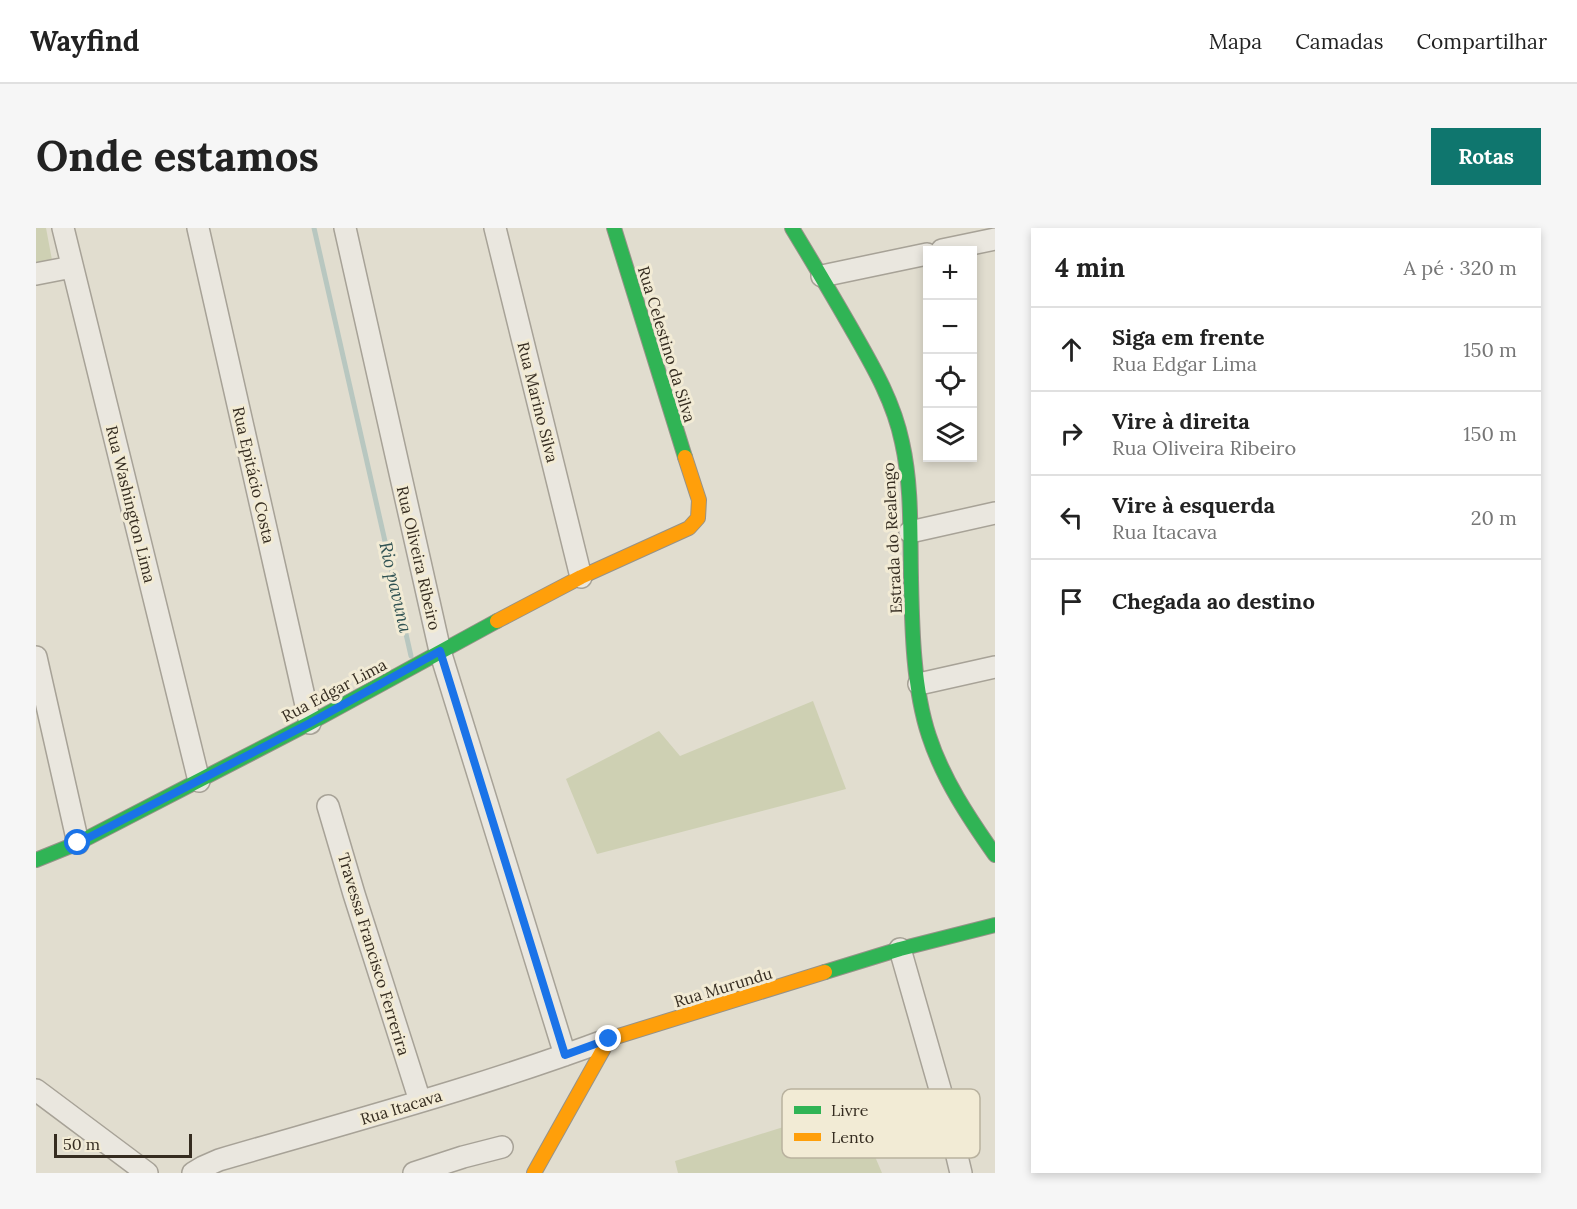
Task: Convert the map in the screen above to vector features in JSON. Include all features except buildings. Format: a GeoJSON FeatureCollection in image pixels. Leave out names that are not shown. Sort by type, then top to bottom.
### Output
{"type":"FeatureCollection","features":[{"type":"Feature","properties":{"kind":"street","name":"Rua Washington Lima"},"geometry":{"type":"LineString","coordinates":[[63,228],[199,780]]}},
{"type":"Feature","properties":{"kind":"street","name":"Rua Epitácio Costa"},"geometry":{"type":"LineString","coordinates":[[198,228],[310,723]]}},
{"type":"Feature","properties":{"kind":"street","name":"Rua Oliveira Ribeiro"},"geometry":{"type":"LineString","coordinates":[[345,228],[440,651],[565,1055]]}},
{"type":"Feature","properties":{"kind":"street","name":"Rua Marino Silva"},"geometry":{"type":"LineString","coordinates":[[495,228],[580,577]]}},
{"type":"Feature","properties":{"kind":"street","name":"Rua Celestino da Silva"},"geometry":{"type":"LineString","coordinates":[[614,228],[689,471]]}},
{"type":"Feature","properties":{"kind":"street","name":"Estrada do Realengo"},"geometry":{"type":"LineString","coordinates":[[792,228],[822,276],[887,392],[898,423],[905,456],[912,612],[919,684],[928,733],[953,790],[995,855]]}},
{"type":"Feature","properties":{"kind":"street"},"geometry":{"type":"LineString","coordinates":[[961,246],[995,239]]}},
{"type":"Feature","properties":{"kind":"street"},"geometry":{"type":"LineString","coordinates":[[822,276],[923,255]]}},
{"type":"Feature","properties":{"kind":"street"},"geometry":{"type":"LineString","coordinates":[[36,274],[72,267]]}},
{"type":"Feature","properties":{"kind":"street","name":"Rua Edgar Lima"},"geometry":{"type":"LineString","coordinates":[[36,860],[78,843],[310,723],[580,577],[688,528],[698,518],[699,509],[699,500],[689,471]]}},
{"type":"Feature","properties":{"kind":"street"},"geometry":{"type":"LineString","coordinates":[[910,532],[995,513]]}},
{"type":"Feature","properties":{"kind":"street"},"geometry":{"type":"LineString","coordinates":[[36,657],[78,843]]}},
{"type":"Feature","properties":{"kind":"street"},"geometry":{"type":"LineString","coordinates":[[919,684],[995,667]]}},
{"type":"Feature","properties":{"kind":"street","name":"Travessa Francisco Ferrerira"},"geometry":{"type":"LineString","coordinates":[[328,806],[420,1101]]}},
{"type":"Feature","properties":{"kind":"street","name":"Rua Murundu"},"geometry":{"type":"LineString","coordinates":[[609,1039],[900,949],[995,926]]}},
{"type":"Feature","properties":{"kind":"street"},"geometry":{"type":"LineString","coordinates":[[900,949],[939,1089]]}},
{"type":"Feature","properties":{"kind":"street"},"geometry":{"type":"LineString","coordinates":[[534,1173],[609,1039]]}},
{"type":"Feature","properties":{"kind":"street","name":"Rua Itacava"},"geometry":{"type":"LineString","coordinates":[[193,1173],[219,1160],[420,1101],[609,1039]]}},
{"type":"Feature","properties":{"kind":"street"},"geometry":{"type":"LineString","coordinates":[[36,1090],[147,1173]]}},
{"type":"Feature","properties":{"kind":"street"},"geometry":{"type":"LineString","coordinates":[[414,1173],[502,1147]]}},
{"type":"Feature","properties":{"kind":"street"},"geometry":{"type":"LineString","coordinates":[[957,1158],[961,1173]]}},
{"type":"Feature","properties":{"kind":"green space"},"geometry":{"type":"Polygon","coordinates":[[[36,228],[46,228],[52,260],[36,263],[36,228]]]}},
{"type":"Feature","properties":{"kind":"green space"},"geometry":{"type":"Polygon","coordinates":[[[813,701],[846,789],[597,854],[566,779],[659,731],[680,756],[813,701]]]}},
{"type":"Feature","properties":{"kind":"green space"},"geometry":{"type":"Polygon","coordinates":[[[782,1127],[782,1158],[876,1158],[882,1173],[678,1173],[675,1161],[782,1127]]]}},
{"type":"Feature","properties":{"kind":"waterway","name":"Rio pavuna"},"geometry":{"type":"LineString","coordinates":[[314,228],[411,656]]}},
{"type":"Feature","properties":{"kind":"traffic: fast"},"geometry":{"type":"LineString","coordinates":[[614,228],[685,457]]}},
{"type":"Feature","properties":{"kind":"traffic: fast"},"geometry":{"type":"LineString","coordinates":[[792,228],[873,368],[898,426],[909,492],[913,637],[924,717],[935,752],[949,783],[995,855]]}},
{"type":"Feature","properties":{"kind":"traffic: fast"},"geometry":{"type":"LineString","coordinates":[[36,860],[78,843],[310,723],[497,621]]}},
{"type":"Feature","properties":{"kind":"traffic: fast"},"geometry":{"type":"LineString","coordinates":[[825,972],[900,949],[995,925]]}},
{"type":"Feature","properties":{"kind":"traffic: slow"},"geometry":{"type":"LineString","coordinates":[[497,621],[581,577],[689,528],[698,518],[699,500],[685,457]]}},
{"type":"Feature","properties":{"kind":"traffic: slow"},"geometry":{"type":"LineString","coordinates":[[534,1173],[609,1039],[825,972]]}},
{"type":"Feature","properties":{"kind":"route"},"geometry":{"type":"LineString","coordinates":[[78,843],[310,723],[440,651],[565,1055],[609,1039]]}}]}
